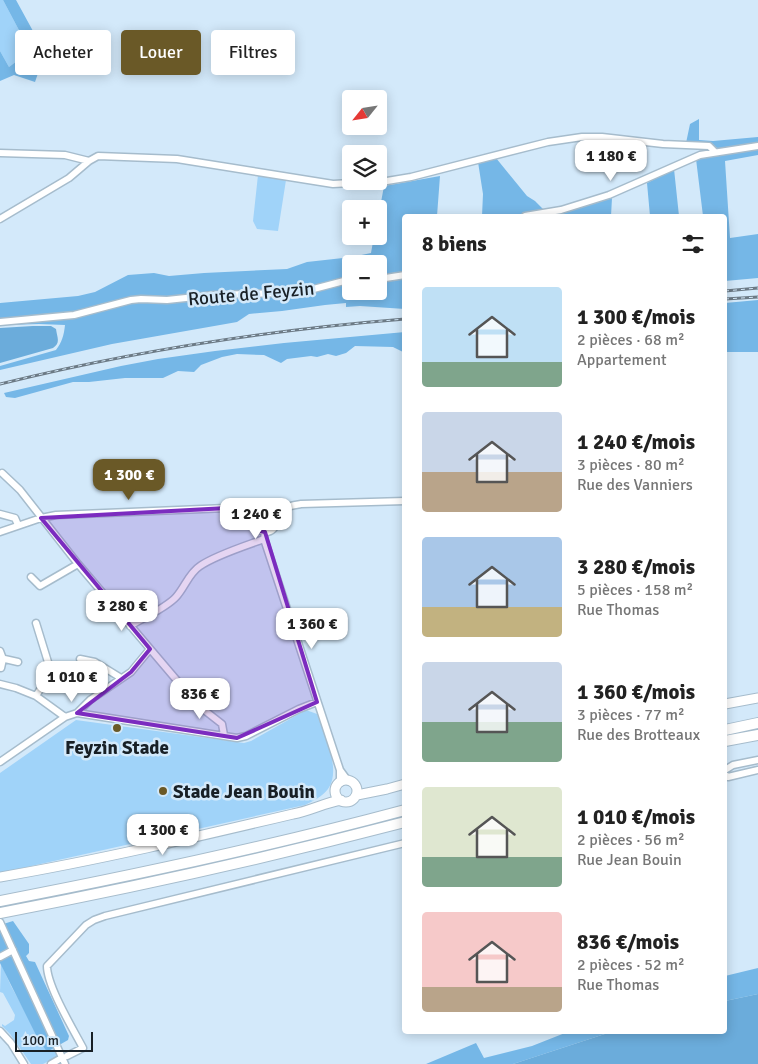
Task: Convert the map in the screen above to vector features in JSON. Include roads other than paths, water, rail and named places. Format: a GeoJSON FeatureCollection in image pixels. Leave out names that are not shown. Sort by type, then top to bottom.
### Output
{"type":"FeatureCollection","features":[{"type":"Feature","properties":{"kind":"highway"},"geometry":{"type":"LineString","coordinates":[[727,730],[758,723]]}},
{"type":"Feature","properties":{"kind":"highway"},"geometry":{"type":"LineString","coordinates":[[727,741],[758,735]]}},
{"type":"Feature","properties":{"kind":"highway"},"geometry":{"type":"LineString","coordinates":[[0,901],[214,857],[402,811]]}},
{"type":"Feature","properties":{"kind":"highway"},"geometry":{"type":"LineString","coordinates":[[0,913],[216,868],[402,823]]}},
{"type":"Feature","properties":{"kind":"main road"},"geometry":{"type":"LineString","coordinates":[[727,704],[758,698]]}},
{"type":"Feature","properties":{"kind":"main road"},"geometry":{"type":"LineString","coordinates":[[318,807],[341,785],[351,782],[356,791],[355,798],[350,802],[341,800],[336,795],[341,785]]}},
{"type":"Feature","properties":{"kind":"main road"},"geometry":{"type":"LineString","coordinates":[[356,791],[379,790],[402,785]]}},
{"type":"Feature","properties":{"kind":"main road"},"geometry":{"type":"LineString","coordinates":[[0,877],[136,850],[304,812],[341,800]]}},
{"type":"Feature","properties":{"kind":"street"},"geometry":{"type":"LineString","coordinates":[[0,219],[69,178],[88,161],[98,156],[177,159],[333,184],[387,181],[412,177],[548,142],[582,137],[709,146],[715,152]]}},
{"type":"Feature","properties":{"kind":"street"},"geometry":{"type":"LineString","coordinates":[[537,214],[561,210],[609,195],[700,155],[758,146]]}},
{"type":"Feature","properties":{"kind":"street"},"geometry":{"type":"LineString","coordinates":[[0,152],[65,155],[88,161]]}},
{"type":"Feature","properties":{"kind":"street"},"geometry":{"type":"LineString","coordinates":[[387,278],[402,275]]}},
{"type":"Feature","properties":{"kind":"street","name":"Route de Feyzin"},"geometry":{"type":"LineString","coordinates":[[0,322],[74,315],[131,300],[167,300],[214,295],[295,292],[342,282]]}},
{"type":"Feature","properties":{"kind":"street"},"geometry":{"type":"LineString","coordinates":[[2,473],[20,490],[78,564],[198,706],[222,724],[224,735]]}},
{"type":"Feature","properties":{"kind":"street"},"geometry":{"type":"LineString","coordinates":[[272,515],[281,509],[301,504],[402,501]]}},
{"type":"Feature","properties":{"kind":"street"},"geometry":{"type":"LineString","coordinates":[[0,532],[56,515],[227,508],[240,510],[257,517]]}},
{"type":"Feature","properties":{"kind":"street"},"geometry":{"type":"LineString","coordinates":[[130,626],[176,597],[198,567],[265,535],[274,527],[275,521],[272,515],[265,512],[257,517],[256,522],[258,528],[265,535],[340,770],[341,785]]}},
{"type":"Feature","properties":{"kind":"street"},"geometry":{"type":"LineString","coordinates":[[0,514],[15,518],[18,526]]}},
{"type":"Feature","properties":{"kind":"street"},"geometry":{"type":"LineString","coordinates":[[31,577],[40,586],[78,564]]}},
{"type":"Feature","properties":{"kind":"street"},"geometry":{"type":"LineString","coordinates":[[36,623],[48,662],[47,678],[36,696]]}},
{"type":"Feature","properties":{"kind":"street"},"geometry":{"type":"LineString","coordinates":[[0,762],[65,717],[76,713],[90,700],[131,672],[150,649]]}},
{"type":"Feature","properties":{"kind":"street"},"geometry":{"type":"LineString","coordinates":[[0,651],[0,668]]}},
{"type":"Feature","properties":{"kind":"street"},"geometry":{"type":"LineString","coordinates":[[1,658],[18,662]]}},
{"type":"Feature","properties":{"kind":"street"},"geometry":{"type":"LineString","coordinates":[[80,659],[95,662],[121,678]]}},
{"type":"Feature","properties":{"kind":"street"},"geometry":{"type":"LineString","coordinates":[[0,684],[36,696],[65,717]]}},
{"type":"Feature","properties":{"kind":"street"},"geometry":{"type":"LineString","coordinates":[[76,713],[237,738],[246,736],[298,709],[318,702]]}},
{"type":"Feature","properties":{"kind":"street"},"geometry":{"type":"LineString","coordinates":[[727,769],[733,765],[758,760]]}},
{"type":"Feature","properties":{"kind":"street"},"geometry":{"type":"LineString","coordinates":[[727,776],[758,770]]}},
{"type":"Feature","properties":{"kind":"street"},"geometry":{"type":"LineString","coordinates":[[67,1056],[83,1048],[52,987],[47,973],[47,966],[86,925],[105,916],[402,844]]}},
{"type":"Feature","properties":{"kind":"street"},"geometry":{"type":"LineString","coordinates":[[1,924],[65,1064]]}},
{"type":"Feature","properties":{"kind":"street"},"geometry":{"type":"LineString","coordinates":[[0,957],[13,950]]}},
{"type":"Feature","properties":{"kind":"street"},"geometry":{"type":"LineString","coordinates":[[0,1031],[11,1043],[24,1064]]}},
{"type":"Feature","properties":{"kind":"street"},"geometry":{"type":"LineString","coordinates":[[51,1064],[58,1060]]}},
{"type":"Feature","properties":{"kind":"railway"},"geometry":{"type":"LineString","coordinates":[[727,291],[758,288]]}},
{"type":"Feature","properties":{"kind":"railway"},"geometry":{"type":"LineString","coordinates":[[727,299],[758,297]]}},
{"type":"Feature","properties":{"kind":"railway"},"geometry":{"type":"LineString","coordinates":[[0,384],[100,361],[201,343],[303,329],[402,319]]}},
{"type":"Feature","properties":{"kind":"place","name":"Feyzin Stade"},"geometry":{"type":"Point","coordinates":[117,728]}},
{"type":"Feature","properties":{"kind":"place","name":"Stade Jean Bouin"},"geometry":{"type":"Point","coordinates":[163,791]}}]}
